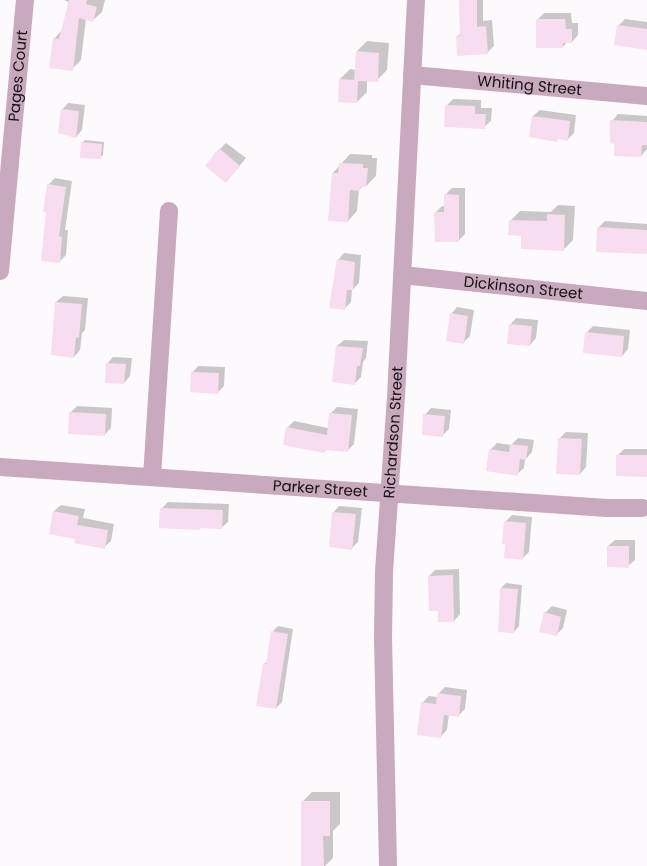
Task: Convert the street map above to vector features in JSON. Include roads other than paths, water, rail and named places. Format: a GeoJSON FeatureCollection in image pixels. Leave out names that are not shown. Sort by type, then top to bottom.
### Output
{"type":"FeatureCollection","features":[{"type":"Feature","properties":{"kind":"street","name":"Pages Court"},"geometry":{"type":"LineString","coordinates":[[0,271],[25,0]]}},
{"type":"Feature","properties":{"kind":"street","name":"Richardson Street"},"geometry":{"type":"LineString","coordinates":[[388,866],[383,638],[384,572],[416,0]]}},
{"type":"Feature","properties":{"kind":"street","name":"Whiting Street"},"geometry":{"type":"LineString","coordinates":[[412,75],[647,96]]}},
{"type":"Feature","properties":{"kind":"street"},"geometry":{"type":"LineString","coordinates":[[152,477],[169,211]]}},
{"type":"Feature","properties":{"kind":"street","name":"Dickinson Street"},"geometry":{"type":"LineString","coordinates":[[402,275],[647,301]]}},
{"type":"Feature","properties":{"kind":"street","name":"Parker Street"},"geometry":{"type":"LineString","coordinates":[[0,467],[607,508],[642,508]]}}]}
